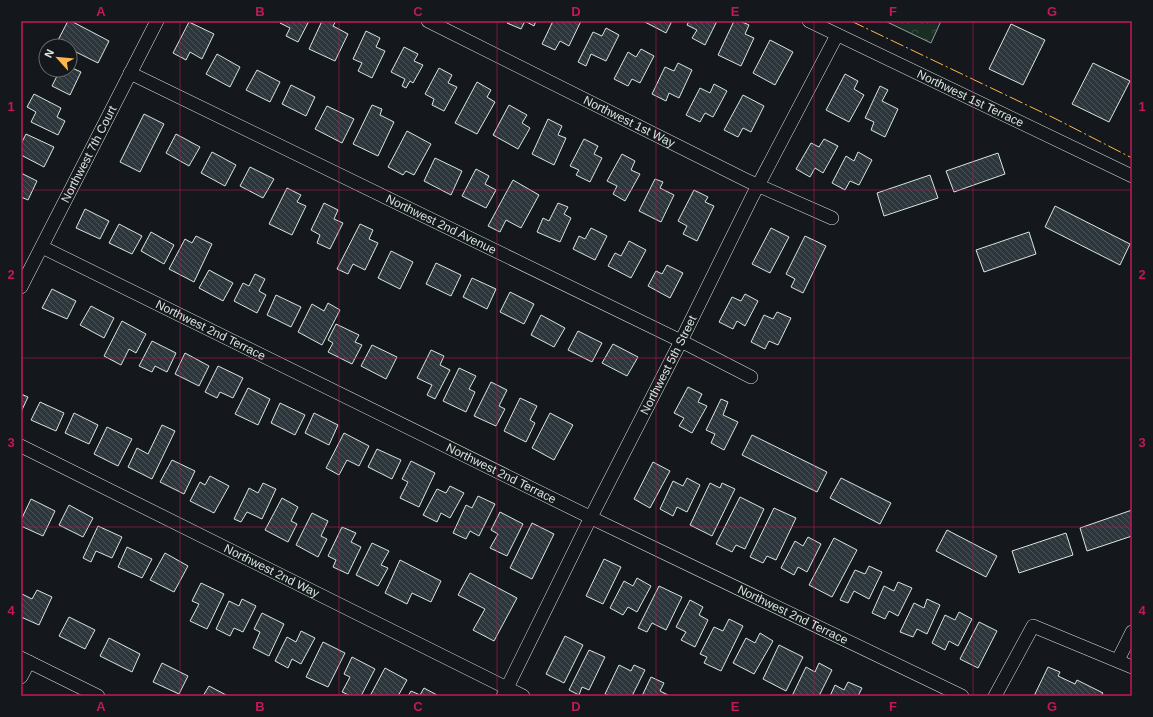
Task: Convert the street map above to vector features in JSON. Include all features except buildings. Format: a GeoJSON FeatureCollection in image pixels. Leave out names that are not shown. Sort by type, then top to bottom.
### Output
{"type":"FeatureCollection","features":[{"type":"Feature","properties":{"kind":"street","name":"Northwest 7th Court"},"geometry":{"type":"LineString","coordinates":[[21,287],[157,21]]}},
{"type":"Feature","properties":{"kind":"street","name":"Northwest 1st Way"},"geometry":{"type":"LineString","coordinates":[[428,21],[758,186],[832,218]]}},
{"type":"Feature","properties":{"kind":"street","name":"Northwest 1st Terrace"},"geometry":{"type":"LineString","coordinates":[[809,21],[1132,176]]}},
{"type":"Feature","properties":{"kind":"street","name":"Northwest 5th Street"},"geometry":{"type":"LineString","coordinates":[[505,692],[591,517],[758,186],[837,34]]}},
{"type":"Feature","properties":{"kind":"street","name":"Northwest 2nd Avenue"},"geometry":{"type":"LineString","coordinates":[[130,73],[681,341],[751,377]]}},
{"type":"Feature","properties":{"kind":"street","name":"Northwest 2nd Terrace"},"geometry":{"type":"LineString","coordinates":[[42,246],[591,517],[962,696]]}},
{"type":"Feature","properties":{"kind":"street","name":"Northwest 2nd Way"},"geometry":{"type":"LineString","coordinates":[[21,446],[505,692],[522,696]]}},
{"type":"Feature","properties":{"kind":"street"},"geometry":{"type":"LineString","coordinates":[[996,696],[1033,626],[1132,667]]}},
{"type":"Feature","properties":{"kind":"street"},"geometry":{"type":"LineString","coordinates":[[1118,660],[1132,632]]}},
{"type":"Feature","properties":{"kind":"street"},"geometry":{"type":"LineString","coordinates":[[21,677],[25,660],[98,696]]}},
{"type":"Feature","properties":{"kind":"green space"},"geometry":{"type":"Polygon","coordinates":[[[885,21],[941,21],[931,43],[885,21]]]}},
{"type":"Feature","properties":{"kind":"power"},"geometry":{"type":"LineString","coordinates":[[851,21],[1056,119],[1132,158]]}}]}
